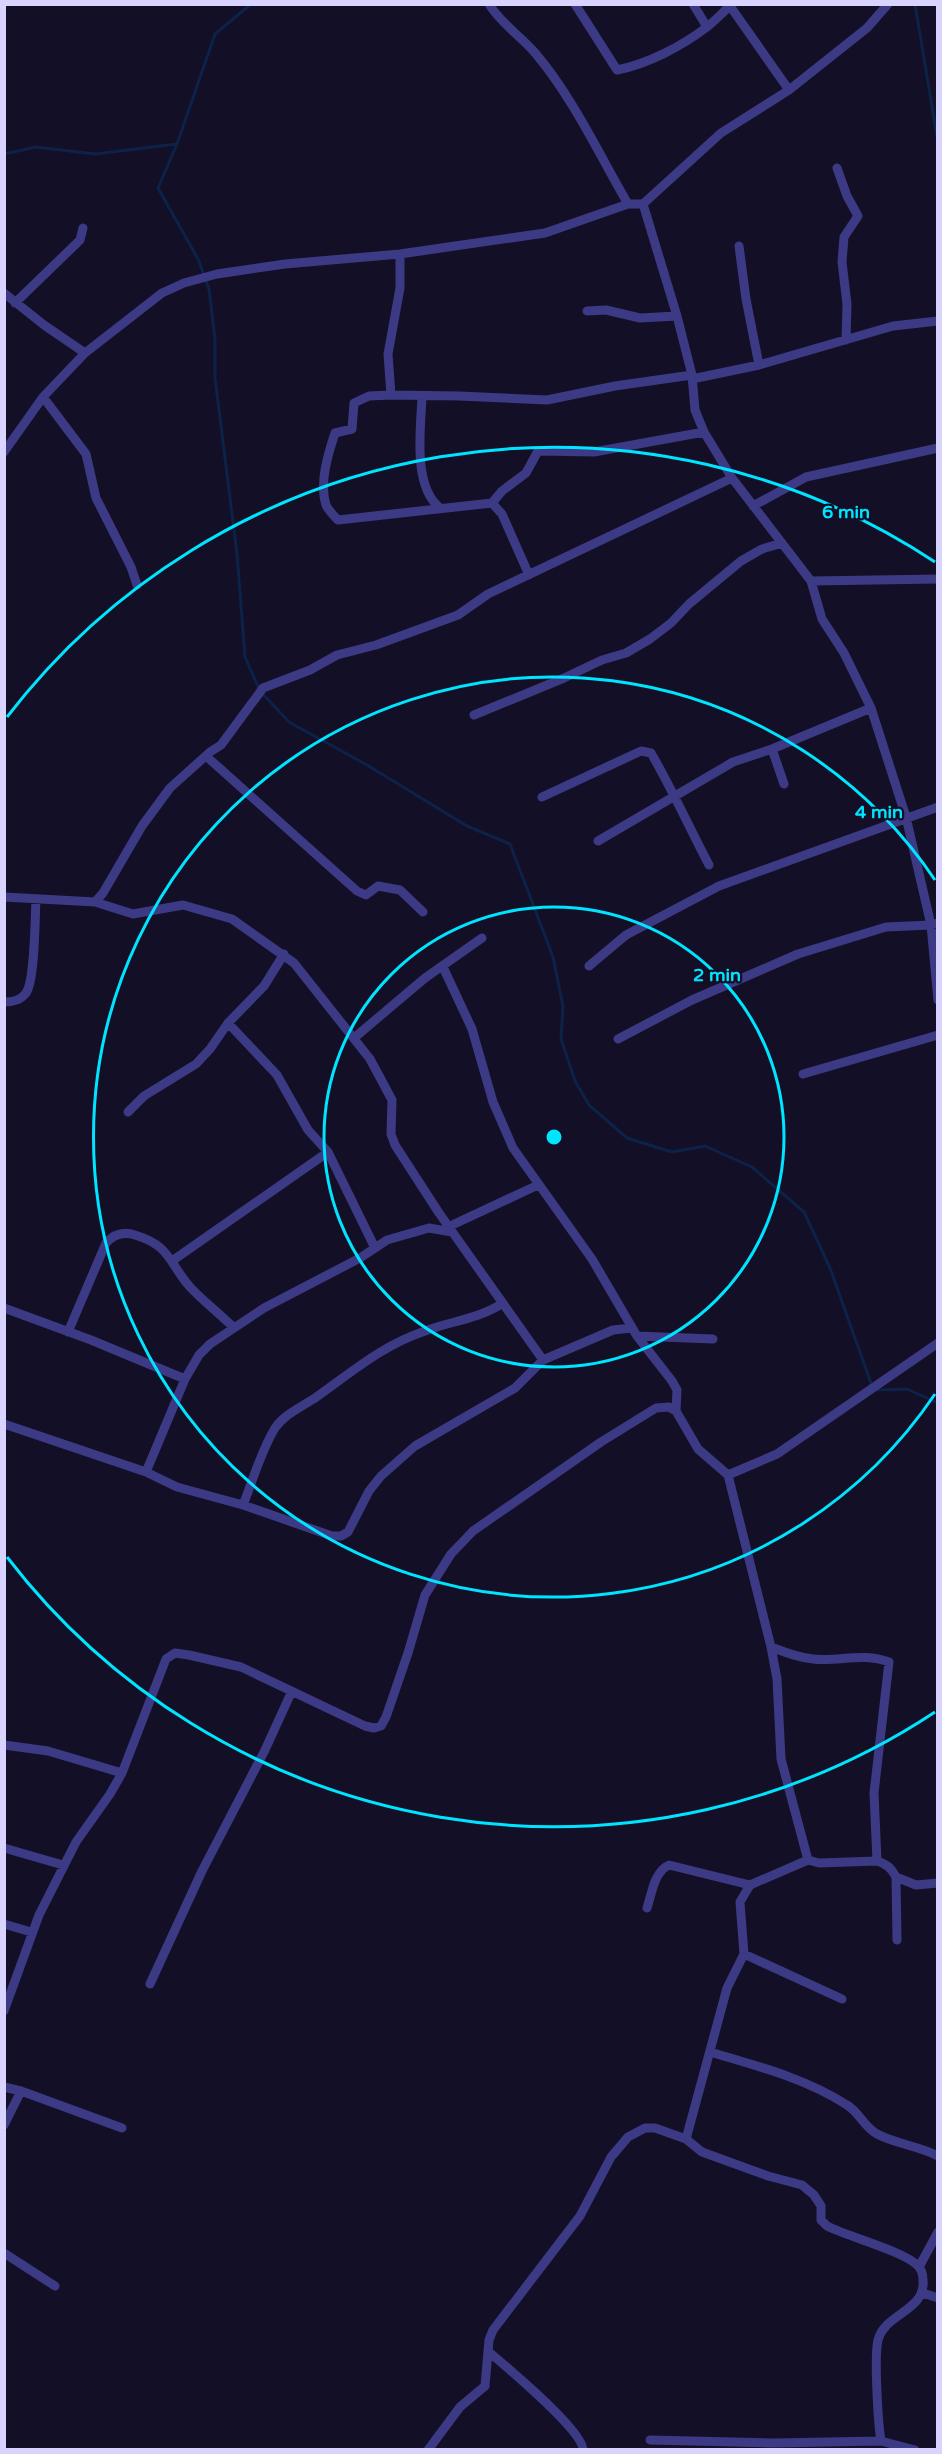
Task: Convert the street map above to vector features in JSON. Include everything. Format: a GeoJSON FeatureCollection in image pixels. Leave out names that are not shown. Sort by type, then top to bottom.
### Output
{"type":"FeatureCollection","features":[{"type":"Feature","properties":{"kind":"street"},"geometry":{"type":"LineString","coordinates":[[489,4],[498,19],[536,54],[564,94],[628,204]]}},
{"type":"Feature","properties":{"kind":"street"},"geometry":{"type":"LineString","coordinates":[[575,4],[616,70],[632,67],[668,51],[707,27],[731,5],[789,90]]}},
{"type":"Feature","properties":{"kind":"street"},"geometry":{"type":"LineString","coordinates":[[693,4],[707,27]]}},
{"type":"Feature","properties":{"kind":"street"},"geometry":{"type":"LineString","coordinates":[[4,452],[43,397],[86,353],[154,299],[184,283],[217,274],[285,264],[400,254],[544,233],[628,204],[644,204],[721,133],[789,90],[867,28],[888,4]]}},
{"type":"Feature","properties":{"kind":"street"},"geometry":{"type":"LineString","coordinates":[[837,168],[847,196],[858,216],[844,237],[846,340]]}},
{"type":"Feature","properties":{"kind":"street"},"geometry":{"type":"LineString","coordinates":[[644,204],[677,316],[692,377],[696,410],[704,432],[732,478],[811,581],[822,619],[844,653],[871,708],[906,817],[934,924],[938,1000]]}},
{"type":"Feature","properties":{"kind":"street"},"geometry":{"type":"LineString","coordinates":[[15,303],[80,240],[83,228]]}},
{"type":"Feature","properties":{"kind":"street"},"geometry":{"type":"LineString","coordinates":[[740,246],[746,299],[759,364]]}},
{"type":"Feature","properties":{"kind":"street"},"geometry":{"type":"LineString","coordinates":[[391,396],[388,354],[400,288],[400,254]]}},
{"type":"Feature","properties":{"kind":"street"},"geometry":{"type":"LineString","coordinates":[[4,293],[86,353]]}},
{"type":"Feature","properties":{"kind":"street"},"geometry":{"type":"LineString","coordinates":[[587,311],[606,310],[640,318],[677,316]]}},
{"type":"Feature","properties":{"kind":"street"},"geometry":{"type":"LineString","coordinates":[[704,432],[594,452],[538,451],[526,473],[502,491],[492,503],[338,520],[326,506],[324,481],[329,449],[335,433],[352,429],[354,403],[369,396],[547,400],[615,386],[692,377],[759,364],[892,326],[938,321]]}},
{"type":"Feature","properties":{"kind":"street"},"geometry":{"type":"LineString","coordinates":[[422,396],[420,456],[428,494],[440,508]]}},
{"type":"Feature","properties":{"kind":"street"},"geometry":{"type":"LineString","coordinates":[[43,397],[86,454],[96,498],[131,567],[137,585]]}},
{"type":"Feature","properties":{"kind":"street"},"geometry":{"type":"LineString","coordinates":[[753,506],[806,477],[938,448]]}},
{"type":"Feature","properties":{"kind":"street"},"geometry":{"type":"LineString","coordinates":[[95,902],[103,893],[142,826],[170,788],[221,745],[255,697],[271,683],[310,670],[347,651],[376,645],[458,615],[480,599],[732,478]]}},
{"type":"Feature","properties":{"kind":"street"},"geometry":{"type":"LineString","coordinates":[[492,503],[502,514],[529,575]]}},
{"type":"Feature","properties":{"kind":"street"},"geometry":{"type":"LineString","coordinates":[[474,715],[602,660],[626,653],[671,623],[689,604],[741,561],[762,549],[782,543]]}},
{"type":"Feature","properties":{"kind":"street"},"geometry":{"type":"LineString","coordinates":[[811,581],[938,579]]}},
{"type":"Feature","properties":{"kind":"street"},"geometry":{"type":"LineString","coordinates":[[598,841],[732,762],[772,749],[871,708]]}},
{"type":"Feature","properties":{"kind":"street"},"geometry":{"type":"LineString","coordinates":[[772,749],[784,784]]}},
{"type":"Feature","properties":{"kind":"street"},"geometry":{"type":"LineString","coordinates":[[542,797],[641,751],[651,753],[676,795],[690,829],[709,865]]}},
{"type":"Feature","properties":{"kind":"street"},"geometry":{"type":"LineString","coordinates":[[206,756],[357,891],[366,895],[378,886],[400,890],[423,912]]}},
{"type":"Feature","properties":{"kind":"street"},"geometry":{"type":"LineString","coordinates":[[589,966],[626,935],[719,886],[938,807]]}},
{"type":"Feature","properties":{"kind":"street"},"geometry":{"type":"LineString","coordinates":[[4,897],[95,902],[133,914],[183,905],[232,919],[284,954],[294,963],[370,1059],[392,1100],[391,1134],[395,1145],[450,1229],[543,1360]]}},
{"type":"Feature","properties":{"kind":"street"},"geometry":{"type":"LineString","coordinates":[[4,1002],[14,1001],[26,993],[31,977],[36,899]]}},
{"type":"Feature","properties":{"kind":"street"},"geometry":{"type":"LineString","coordinates":[[618,1039],[702,996],[798,954],[886,927],[934,924]]}},
{"type":"Feature","properties":{"kind":"street"},"geometry":{"type":"LineString","coordinates":[[354,1038],[425,978],[482,938]]}},
{"type":"Feature","properties":{"kind":"street"},"geometry":{"type":"LineString","coordinates":[[128,1112],[152,1090],[196,1064],[210,1049],[228,1023],[264,986],[284,954]]}},
{"type":"Feature","properties":{"kind":"street"},"geometry":{"type":"LineString","coordinates":[[443,967],[472,1029],[493,1102],[513,1148],[592,1259],[614,1292],[635,1332],[677,1390],[676,1411],[698,1449],[728,1474],[771,1647],[777,1680],[781,1759],[808,1860]]}},
{"type":"Feature","properties":{"kind":"street"},"geometry":{"type":"LineString","coordinates":[[228,1023],[277,1075],[288,1090],[304,1124],[328,1152],[375,1248]]}},
{"type":"Feature","properties":{"kind":"street"},"geometry":{"type":"LineString","coordinates":[[803,1074],[938,1035]]}},
{"type":"Feature","properties":{"kind":"street"},"geometry":{"type":"LineString","coordinates":[[172,1261],[328,1152]]}},
{"type":"Feature","properties":{"kind":"street"},"geometry":{"type":"LineString","coordinates":[[146,1472],[185,1379],[199,1355],[210,1344],[264,1308],[387,1240],[429,1228],[450,1229],[538,1185]]}},
{"type":"Feature","properties":{"kind":"street"},"geometry":{"type":"LineString","coordinates":[[429,1228],[439,1213]]}},
{"type":"Feature","properties":{"kind":"street"},"geometry":{"type":"LineString","coordinates":[[68,1332],[106,1243],[112,1236],[120,1233],[131,1234],[161,1246],[193,1289],[234,1328]]}},
{"type":"Feature","properties":{"kind":"street"},"geometry":{"type":"LineString","coordinates":[[243,1505],[269,1440],[276,1427],[290,1413],[380,1351],[424,1331],[485,1314],[503,1303]]}},
{"type":"Feature","properties":{"kind":"street"},"geometry":{"type":"LineString","coordinates":[[4,1308],[185,1379]]}},
{"type":"Feature","properties":{"kind":"street"},"geometry":{"type":"LineString","coordinates":[[4,1425],[146,1472],[177,1487],[243,1505],[332,1536],[341,1536],[348,1532],[369,1491],[396,1462],[415,1446],[515,1388],[543,1360],[613,1330],[713,1339]]}},
{"type":"Feature","properties":{"kind":"street"},"geometry":{"type":"LineString","coordinates":[[728,1474],[777,1454],[937,1344]]}},
{"type":"Feature","properties":{"kind":"street"},"geometry":{"type":"LineString","coordinates":[[4,2011],[17,1981],[32,1932],[63,1865],[122,1773],[159,1672],[166,1659],[175,1653],[241,1668],[365,1726],[374,1728],[381,1726],[408,1653],[425,1595],[451,1554],[472,1531],[601,1442],[656,1408],[663,1406],[676,1411]]}},
{"type":"Feature","properties":{"kind":"street"},"geometry":{"type":"LineString","coordinates":[[771,1647],[811,1659],[873,1656],[889,1662],[874,1793],[877,1861]]}},
{"type":"Feature","properties":{"kind":"street"},"geometry":{"type":"LineString","coordinates":[[150,1984],[202,1871],[265,1750],[291,1693]]}},
{"type":"Feature","properties":{"kind":"street"},"geometry":{"type":"LineString","coordinates":[[4,1745],[48,1751],[122,1773]]}},
{"type":"Feature","properties":{"kind":"street"},"geometry":{"type":"LineString","coordinates":[[4,1848],[63,1865]]}},
{"type":"Feature","properties":{"kind":"street"},"geometry":{"type":"LineString","coordinates":[[686,2139],[727,1988],[744,1954],[740,1902],[750,1885],[808,1860],[819,1863],[877,1861],[885,1863],[896,1877],[916,1885],[938,1883]]}},
{"type":"Feature","properties":{"kind":"street"},"geometry":{"type":"LineString","coordinates":[[647,1908],[658,1875],[669,1865],[750,1885]]}},
{"type":"Feature","properties":{"kind":"street"},"geometry":{"type":"LineString","coordinates":[[896,1877],[897,1940]]}},
{"type":"Feature","properties":{"kind":"street"},"geometry":{"type":"LineString","coordinates":[[4,1924],[32,1932]]}},
{"type":"Feature","properties":{"kind":"street"},"geometry":{"type":"LineString","coordinates":[[744,1954],[842,1999]]}},
{"type":"Feature","properties":{"kind":"street"},"geometry":{"type":"LineString","coordinates":[[710,2052],[789,2075],[850,2106],[863,2124],[878,2134],[927,2150],[938,2156]]}},
{"type":"Feature","properties":{"kind":"street"},"geometry":{"type":"LineString","coordinates":[[4,2087],[21,2091],[122,2128]]}},
{"type":"Feature","properties":{"kind":"street"},"geometry":{"type":"LineString","coordinates":[[4,2125],[21,2091]]}},
{"type":"Feature","properties":{"kind":"street"},"geometry":{"type":"LineString","coordinates":[[428,2450],[460,2407],[485,2386],[488,2351],[493,2330],[580,2216],[611,2157],[628,2137],[645,2128],[655,2128],[686,2139],[702,2152],[768,2176],[802,2185],[814,2195],[821,2206],[821,2220],[826,2226],[901,2256],[919,2267],[923,2276],[923,2293],[914,2304],[883,2330],[879,2338],[877,2348],[881,2441]]}},
{"type":"Feature","properties":{"kind":"street"},"geometry":{"type":"LineString","coordinates":[[919,2267],[938,2232]]}},
{"type":"Feature","properties":{"kind":"street"},"geometry":{"type":"LineString","coordinates":[[4,2253],[55,2286]]}},
{"type":"Feature","properties":{"kind":"street"},"geometry":{"type":"LineString","coordinates":[[923,2293],[938,2298]]}},
{"type":"Feature","properties":{"kind":"street"},"geometry":{"type":"LineString","coordinates":[[488,2351],[551,2408],[582,2442],[583,2450]]}},
{"type":"Feature","properties":{"kind":"street"},"geometry":{"type":"LineString","coordinates":[[650,2440],[775,2443],[881,2441],[915,2450]]}},
{"type":"Feature","properties":{"kind":"waterway"},"geometry":{"type":"LineString","coordinates":[[251,4],[215,34],[177,144],[158,188],[198,259],[209,289],[215,339],[215,378],[237,554],[245,657],[260,691],[289,722],[367,765],[467,826],[510,844],[553,957],[563,1006],[561,1039],[575,1081],[589,1105],[627,1138],[672,1152],[705,1146],[752,1167],[804,1212],[830,1268],[872,1386]]}},
{"type":"Feature","properties":{"kind":"waterway"},"geometry":{"type":"LineString","coordinates":[[915,4],[938,143]]}},
{"type":"Feature","properties":{"kind":"waterway"},"geometry":{"type":"LineString","coordinates":[[4,154],[36,147],[95,154],[177,144]]}},
{"type":"Feature","properties":{"kind":"waterway"},"geometry":{"type":"LineString","coordinates":[[876,1390],[907,1389],[938,1403]]}}]}
